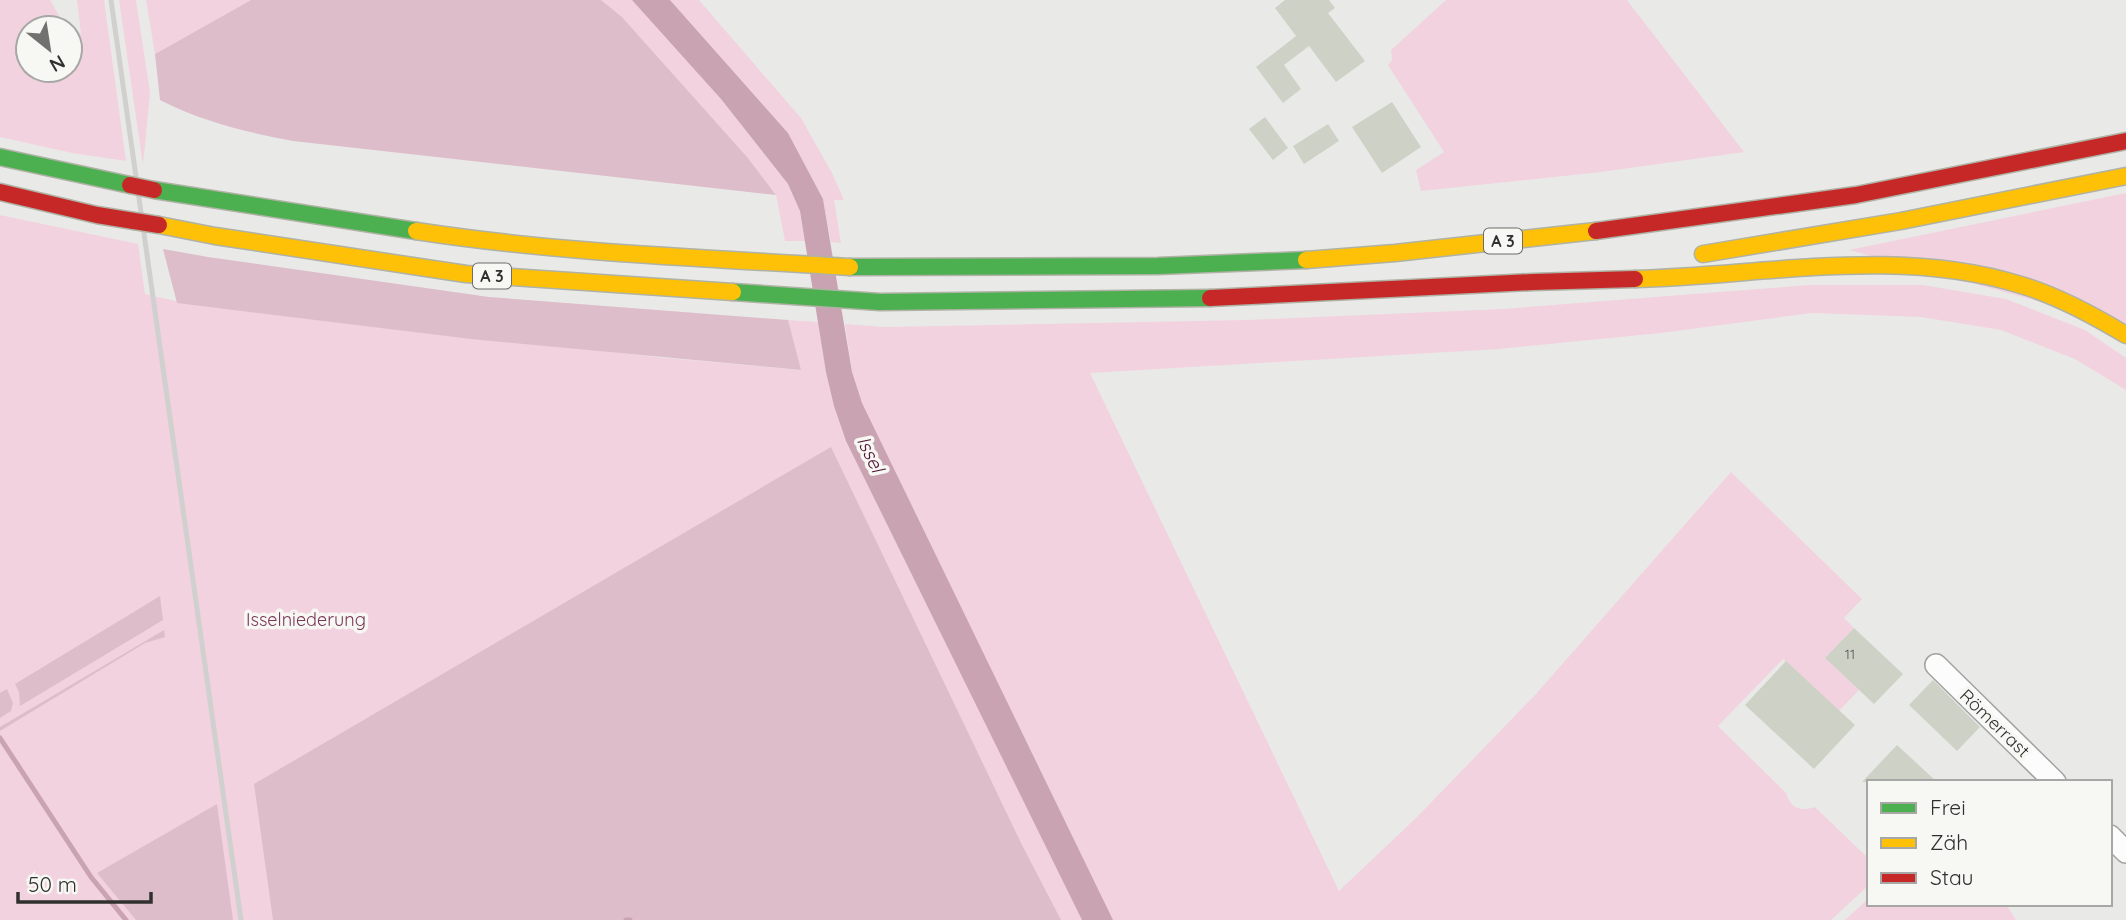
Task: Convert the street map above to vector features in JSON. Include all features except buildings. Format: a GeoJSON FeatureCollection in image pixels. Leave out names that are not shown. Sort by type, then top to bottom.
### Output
{"type":"FeatureCollection","features":[{"type":"Feature","properties":{"kind":"highway","name":"A 3"},"geometry":{"type":"LineString","coordinates":[[0,157],[154,190],[470,239],[766,263],[873,268],[1262,263],[1409,251],[1658,224],[1856,195],[2126,141]]}},
{"type":"Feature","properties":{"kind":"highway"},"geometry":{"type":"LineString","coordinates":[[1690,256],[1900,221],[2126,176]]}},
{"type":"Feature","properties":{"kind":"highway","name":"A 3"},"geometry":{"type":"LineString","coordinates":[[0,192],[97,215],[466,274],[880,302],[1188,299],[1533,282],[1651,263]]}},
{"type":"Feature","properties":{"kind":"highway"},"geometry":{"type":"LineString","coordinates":[[1533,282],[1653,279],[1814,267],[1900,265],[1985,276],[2022,285],[2089,313],[2126,335]]}},
{"type":"Feature","properties":{"kind":"street","name":"Römerrast"},"geometry":{"type":"LineString","coordinates":[[1936,665],[2053,780]]}},
{"type":"Feature","properties":{"kind":"street"},"geometry":{"type":"LineString","coordinates":[[2112,838],[2126,852]]}},
{"type":"Feature","properties":{"kind":"green space"},"geometry":{"type":"Polygon","coordinates":[[[0,0],[50,0],[58,14],[14,14],[14,84],[84,84],[84,14],[79,14],[77,0],[104,0],[126,161],[72,153],[0,137],[0,0]]]}},
{"type":"Feature","properties":{"kind":"green space"},"geometry":{"type":"Polygon","coordinates":[[[119,0],[136,0],[150,93],[143,165],[119,0]]]}},
{"type":"Feature","properties":{"kind":"green space"},"geometry":{"type":"Polygon","coordinates":[[[146,0],[251,0],[155,54],[146,0]]]}},
{"type":"Feature","properties":{"kind":"green space"},"geometry":{"type":"Polygon","coordinates":[[[601,0],[632,0],[642,8],[721,99],[788,184],[800,211],[805,241],[785,241],[776,195],[748,158],[622,17],[601,0]]]}},
{"type":"Feature","properties":{"kind":"green space"},"geometry":{"type":"Polygon","coordinates":[[[670,0],[699,0],[801,118],[844,200],[834,200],[841,243],[831,242],[823,199],[788,133],[670,0]]]}},
{"type":"Feature","properties":{"kind":"green space"},"geometry":{"type":"Polygon","coordinates":[[[1446,0],[1627,0],[1744,152],[1601,172],[1421,191],[1416,170],[1444,152],[1388,65],[1392,60],[1391,50],[1446,0]]]}},
{"type":"Feature","properties":{"kind":"green space"},"geometry":{"type":"Polygon","coordinates":[[[2126,193],[2126,325],[1849,250],[2126,193]]]}},
{"type":"Feature","properties":{"kind":"green space","name":"Isselniederung"},"geometry":{"type":"Polygon","coordinates":[[[0,215],[138,244],[145,294],[180,302],[656,357],[800,370],[788,320],[818,322],[826,371],[852,372],[845,324],[885,327],[1248,320],[1503,309],[1809,285],[1923,285],[2006,299],[2085,330],[2126,358],[2126,390],[2075,359],[2001,330],[1921,317],[1812,313],[1661,333],[1499,349],[1090,373],[1339,891],[1416,818],[1535,695],[1731,472],[1862,599],[1844,618],[1854,628],[1825,658],[1859,690],[1839,711],[1783,659],[1718,726],[1786,793],[1796,808],[1815,807],[1867,857],[1867,887],[1831,920],[0,920],[0,215]]]}},
{"type":"Feature","properties":{"kind":"green space"},"geometry":{"type":"Polygon","coordinates":[[[1867,900],[1867,906],[2007,906],[2016,920],[1845,920],[1867,900]]]}},
{"type":"Feature","properties":{"kind":"shaded area"},"geometry":{"type":"Polygon","coordinates":[[[251,0],[601,0],[622,17],[748,158],[776,195],[293,141],[225,125],[160,100],[155,54],[251,0]]]}},
{"type":"Feature","properties":{"kind":"shaded area"},"geometry":{"type":"Polygon","coordinates":[[[163,249],[489,297],[788,320],[801,370],[471,339],[177,303],[163,249]]]}},
{"type":"Feature","properties":{"kind":"shaded area"},"geometry":{"type":"Polygon","coordinates":[[[831,447],[1022,845],[1061,920],[273,920],[254,784],[831,447]]]}},
{"type":"Feature","properties":{"kind":"shaded area"},"geometry":{"type":"Polygon","coordinates":[[[160,596],[163,620],[20,706],[19,692],[15,684],[160,596]]]}},
{"type":"Feature","properties":{"kind":"shaded area"},"geometry":{"type":"Polygon","coordinates":[[[164,630],[165,637],[145,643],[0,731],[0,727],[164,630]]]}},
{"type":"Feature","properties":{"kind":"shaded area"},"geometry":{"type":"Polygon","coordinates":[[[7,689],[13,703],[11,711],[0,718],[0,693],[7,689]]]}},
{"type":"Feature","properties":{"kind":"shaded area"},"geometry":{"type":"Polygon","coordinates":[[[217,804],[233,920],[136,920],[97,873],[217,804]]]}},
{"type":"Feature","properties":{"kind":"water","name":"Issel"},"geometry":{"type":"Polygon","coordinates":[[[632,0],[670,0],[788,133],[823,199],[852,372],[862,403],[1113,920],[1082,920],[846,441],[826,372],[800,211],[788,184],[721,99],[632,0]]]}},
{"type":"Feature","properties":{"kind":"waterway"},"geometry":{"type":"LineString","coordinates":[[0,738],[91,877],[126,920]]}},
{"type":"Feature","properties":{"kind":"railway"},"geometry":{"type":"LineString","coordinates":[[111,0],[241,920]]}},
{"type":"Feature","properties":{"kind":"traffic: fast"},"geometry":{"type":"LineString","coordinates":[[0,157],[130,185]]}},
{"type":"Feature","properties":{"kind":"traffic: fast"},"geometry":{"type":"LineString","coordinates":[[154,190],[416,231]]}},
{"type":"Feature","properties":{"kind":"traffic: fast"},"geometry":{"type":"LineString","coordinates":[[850,267],[1158,266],[1306,260]]}},
{"type":"Feature","properties":{"kind":"traffic: fast"},"geometry":{"type":"LineString","coordinates":[[733,292],[880,302],[1210,298]]}},
{"type":"Feature","properties":{"kind":"traffic: slow"},"geometry":{"type":"LineString","coordinates":[[1703,254],[1901,221],[2126,176]]}},
{"type":"Feature","properties":{"kind":"traffic: slow"},"geometry":{"type":"LineString","coordinates":[[159,225],[466,274],[733,292]]}},
{"type":"Feature","properties":{"kind":"traffic: slow"},"geometry":{"type":"LineString","coordinates":[[416,231],[578,250],[850,267]]}},
{"type":"Feature","properties":{"kind":"traffic: slow"},"geometry":{"type":"LineString","coordinates":[[1306,260],[1596,231]]}},
{"type":"Feature","properties":{"kind":"traffic: slow"},"geometry":{"type":"LineString","coordinates":[[1635,279],[1829,266],[1926,267],[1974,273],[2035,289],[2101,320],[2126,335]]}},
{"type":"Feature","properties":{"kind":"traffic: jam"},"geometry":{"type":"LineString","coordinates":[[1596,231],[1856,195],[2126,141]]}},
{"type":"Feature","properties":{"kind":"traffic: jam"},"geometry":{"type":"LineString","coordinates":[[130,185],[154,190]]}},
{"type":"Feature","properties":{"kind":"traffic: jam"},"geometry":{"type":"LineString","coordinates":[[0,192],[134,221]]}},
{"type":"Feature","properties":{"kind":"traffic: jam"},"geometry":{"type":"LineString","coordinates":[[134,221],[159,225]]}},
{"type":"Feature","properties":{"kind":"traffic: jam"},"geometry":{"type":"LineString","coordinates":[[1210,298],[1635,279]]}}]}
